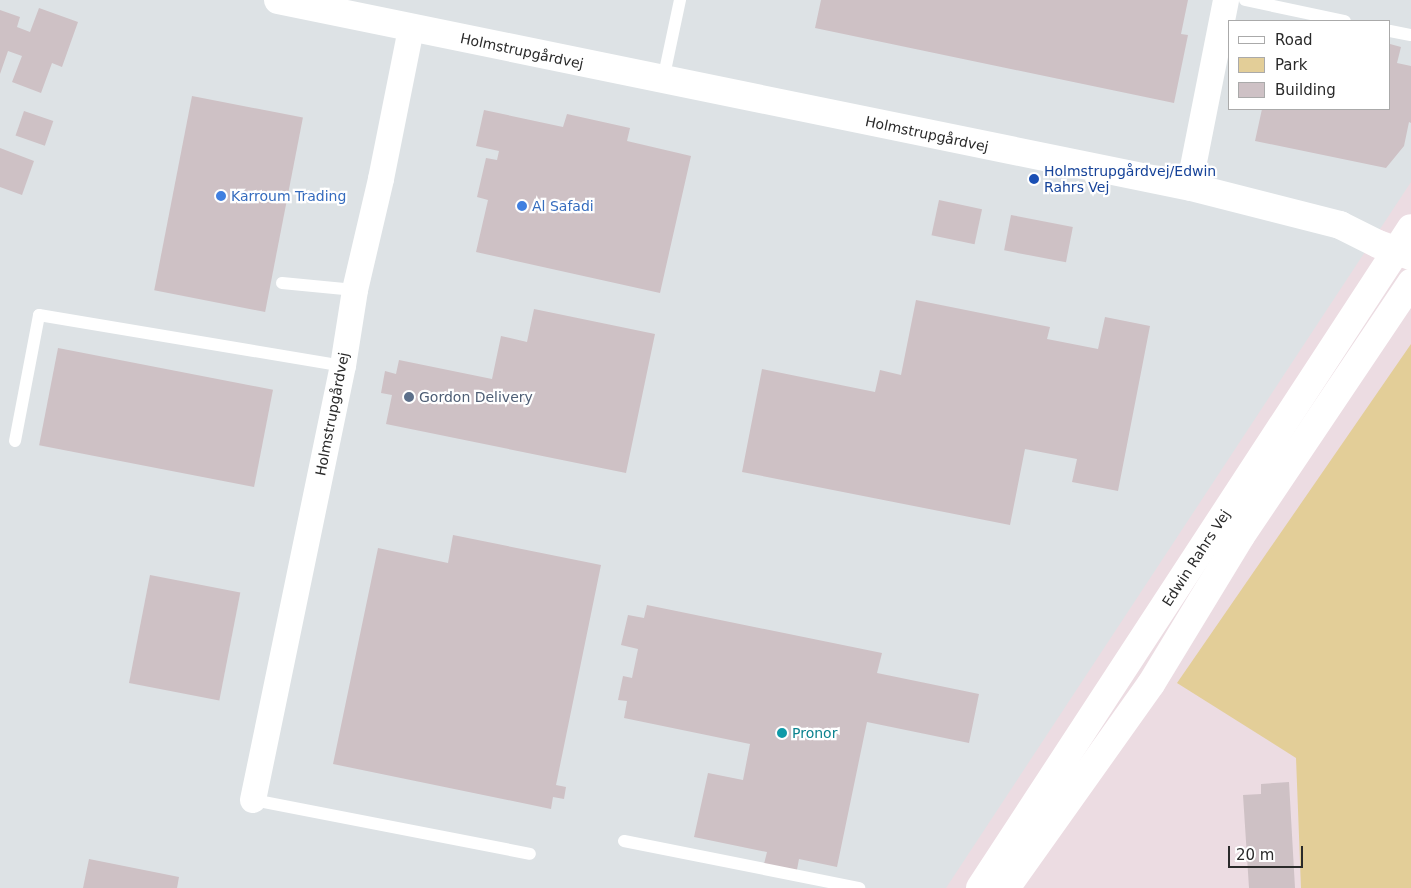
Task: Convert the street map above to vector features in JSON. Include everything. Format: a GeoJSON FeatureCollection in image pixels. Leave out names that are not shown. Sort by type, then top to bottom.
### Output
{"type":"FeatureCollection","features":[{"type":"Feature","properties":{"kind":"street","name":"Holmstrupgårdvej"},"geometry":{"type":"LineString","coordinates":[[278,0],[411,29],[1191,187],[1340,225],[1378,244],[1406,245]]}},
{"type":"Feature","properties":{"kind":"street"},"geometry":{"type":"LineString","coordinates":[[1191,187],[1193,167],[1226,0]]}},
{"type":"Feature","properties":{"kind":"street","name":"Holmstrupgårdvej"},"geometry":{"type":"LineString","coordinates":[[254,800],[343,366],[355,290],[381,179],[411,29]]}},
{"type":"Feature","properties":{"kind":"street","name":"Edwin Rahrs Vej"},"geometry":{"type":"LineString","coordinates":[[980,888],[1376,280],[1406,245]]}},
{"type":"Feature","properties":{"kind":"street","name":"Edwin Rahrs Vej"},"geometry":{"type":"LineString","coordinates":[[1006,888],[1151,684],[1242,536],[1409,291]]}},
{"type":"Feature","properties":{"kind":"lane"},"geometry":{"type":"LineString","coordinates":[[664,80],[680,0]]}},
{"type":"Feature","properties":{"kind":"lane"},"geometry":{"type":"LineString","coordinates":[[1245,0],[1340,20]]}},
{"type":"Feature","properties":{"kind":"lane"},"geometry":{"type":"LineString","coordinates":[[1391,31],[1411,35]]}},
{"type":"Feature","properties":{"kind":"lane"},"geometry":{"type":"LineString","coordinates":[[1376,280],[1409,291]]}},
{"type":"Feature","properties":{"kind":"lane"},"geometry":{"type":"LineString","coordinates":[[282,283],[355,290]]}},
{"type":"Feature","properties":{"kind":"lane"},"geometry":{"type":"LineString","coordinates":[[15,441],[39,314],[343,366]]}},
{"type":"Feature","properties":{"kind":"lane"},"geometry":{"type":"LineString","coordinates":[[254,800],[530,854]]}},
{"type":"Feature","properties":{"kind":"lane"},"geometry":{"type":"LineString","coordinates":[[624,841],[859,888]]}},
{"type":"Feature","properties":{"kind":"shaded area"},"geometry":{"type":"Polygon","coordinates":[[[0,0],[1411,0],[1411,182],[946,888],[0,888],[0,0]]]}},
{"type":"Feature","properties":{"kind":"green space"},"geometry":{"type":"Polygon","coordinates":[[[1411,344],[1411,888],[1301,888],[1296,758],[1177,683],[1411,344]]]}},
{"type":"Feature","properties":{"kind":"building"},"geometry":{"type":"Polygon","coordinates":[[[821,0],[1188,0],[1181,34],[1188,35],[1174,103],[815,28],[821,0]]]}},
{"type":"Feature","properties":{"kind":"building"},"geometry":{"type":"Polygon","coordinates":[[[39,8],[78,22],[62,67],[52,63],[41,93],[12,82],[22,56],[8,51],[0,74],[0,10],[20,17],[17,27],[30,32],[39,8]]]}},
{"type":"Feature","properties":{"kind":"building"},"geometry":{"type":"Polygon","coordinates":[[[1391,44],[1401,47],[1397,63],[1411,66],[1411,123],[1409,122],[1404,146],[1386,168],[1255,141],[1262,110],[1391,110],[1391,44]]]}},
{"type":"Feature","properties":{"kind":"building"},"geometry":{"type":"Polygon","coordinates":[[[192,96],[303,118],[265,312],[154,290],[192,96]]]}},
{"type":"Feature","properties":{"kind":"building"},"geometry":{"type":"Polygon","coordinates":[[[484,110],[563,127],[567,114],[630,128],[627,141],[691,156],[660,293],[476,252],[488,200],[477,197],[486,158],[497,160],[499,151],[476,146],[484,110]]]}},
{"type":"Feature","properties":{"kind":"building"},"geometry":{"type":"Polygon","coordinates":[[[24,111],[53,121],[45,146],[16,136],[24,111]]]}},
{"type":"Feature","properties":{"kind":"building"},"geometry":{"type":"Polygon","coordinates":[[[0,148],[34,161],[22,195],[0,187],[0,148]]]}},
{"type":"Feature","properties":{"kind":"building"},"geometry":{"type":"Polygon","coordinates":[[[939,200],[982,209],[975,244],[932,235],[939,200]]]}},
{"type":"Feature","properties":{"kind":"building"},"geometry":{"type":"Polygon","coordinates":[[[1011,215],[1073,227],[1066,262],[1004,250],[1011,215]]]}},
{"type":"Feature","properties":{"kind":"building"},"geometry":{"type":"Polygon","coordinates":[[[916,300],[1050,327],[1047,339],[1098,349],[1105,317],[1150,326],[1118,491],[1072,482],[1077,459],[1025,449],[1010,525],[742,472],[762,369],[875,392],[880,370],[901,375],[916,300]]]}},
{"type":"Feature","properties":{"kind":"building"},"geometry":{"type":"Polygon","coordinates":[[[534,309],[655,334],[626,473],[386,424],[392,395],[381,393],[385,371],[396,374],[399,360],[492,379],[501,336],[527,342],[534,309]]]}},
{"type":"Feature","properties":{"kind":"building"},"geometry":{"type":"Polygon","coordinates":[[[58,348],[273,390],[254,487],[39,445],[58,348]]]}},
{"type":"Feature","properties":{"kind":"building"},"geometry":{"type":"Polygon","coordinates":[[[453,535],[601,565],[556,785],[566,787],[564,799],[553,797],[551,809],[333,764],[378,548],[448,563],[453,535]]]}},
{"type":"Feature","properties":{"kind":"building"},"geometry":{"type":"Polygon","coordinates":[[[150,575],[240,593],[219,701],[129,683],[150,575]]]}},
{"type":"Feature","properties":{"kind":"building","name":"Pronor"},"geometry":{"type":"Polygon","coordinates":[[[647,605],[882,653],[877,673],[979,694],[969,743],[867,722],[837,867],[799,859],[796,875],[763,868],[767,852],[694,837],[708,773],[743,780],[750,744],[624,718],[627,701],[618,700],[623,676],[632,678],[638,649],[621,645],[628,615],[644,618],[647,605]]]}},
{"type":"Feature","properties":{"kind":"building"},"geometry":{"type":"Polygon","coordinates":[[[1289,782],[1295,888],[1249,888],[1243,795],[1261,794],[1261,784],[1289,782]]]}},
{"type":"Feature","properties":{"kind":"building"},"geometry":{"type":"Polygon","coordinates":[[[89,859],[179,877],[177,888],[83,888],[89,859]]]}},
{"type":"Feature","properties":{"kind":"place","name":"Holmstrupgårdvej/Edwin Rahrs Vej"},"geometry":{"type":"Point","coordinates":[1034,179]}},
{"type":"Feature","properties":{"kind":"place","name":"Karroum Trading"},"geometry":{"type":"Point","coordinates":[221,196]}},
{"type":"Feature","properties":{"kind":"place","name":"Al Safadi"},"geometry":{"type":"Point","coordinates":[522,206]}},
{"type":"Feature","properties":{"kind":"place","name":"Gordon Delivery"},"geometry":{"type":"Point","coordinates":[409,397]}},
{"type":"Feature","properties":{"kind":"place","name":"Pronor"},"geometry":{"type":"Point","coordinates":[782,733]}}]}
